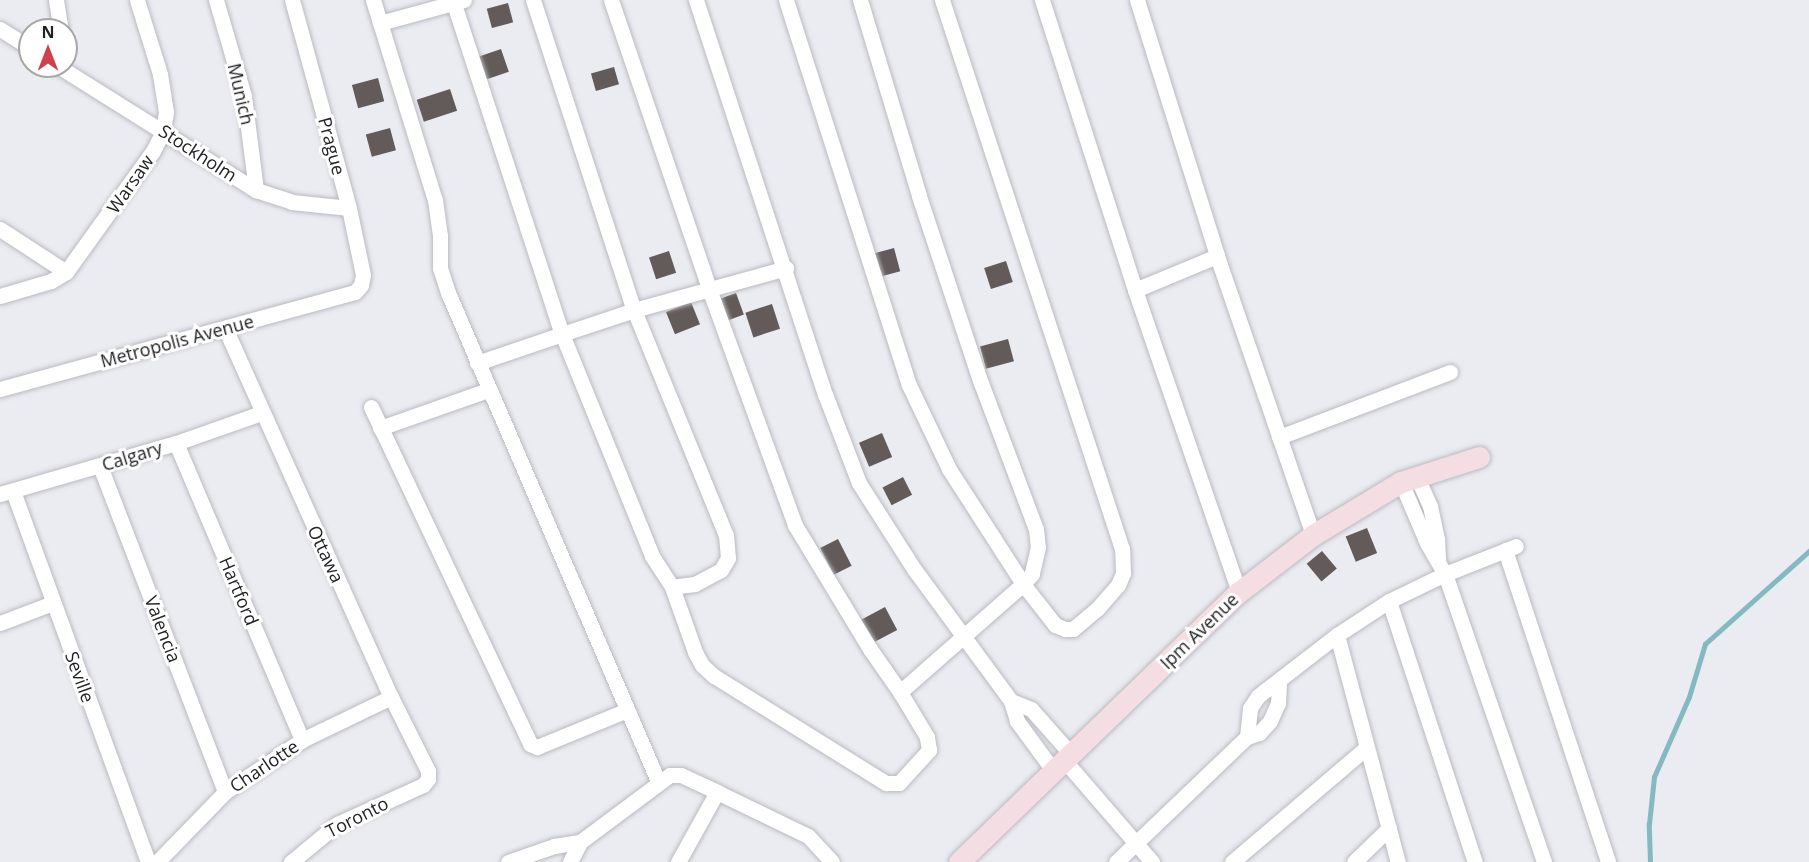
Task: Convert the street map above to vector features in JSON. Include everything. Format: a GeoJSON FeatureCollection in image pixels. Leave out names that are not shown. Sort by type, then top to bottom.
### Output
{"type":"FeatureCollection","features":[{"type":"Feature","properties":{"kind":"street"},"geometry":{"type":"LineString","coordinates":[[56,0],[60,18]]}},
{"type":"Feature","properties":{"kind":"street","name":"Warsaw"},"geometry":{"type":"LineString","coordinates":[[0,296],[51,281],[66,272],[153,151],[164,130],[166,111],[160,74],[136,0]]}},
{"type":"Feature","properties":{"kind":"street","name":"Munich"},"geometry":{"type":"LineString","coordinates":[[216,0],[244,96],[256,190]]}},
{"type":"Feature","properties":{"kind":"street","name":"Prague"},"geometry":{"type":"LineString","coordinates":[[292,0],[349,208],[363,275],[361,285],[355,292]]}},
{"type":"Feature","properties":{"kind":"street"},"geometry":{"type":"LineString","coordinates":[[373,0],[435,200],[440,236],[440,268],[488,390],[658,781]]}},
{"type":"Feature","properties":{"kind":"street"},"geometry":{"type":"LineString","coordinates":[[533,0],[634,310],[726,535],[728,558],[721,570],[695,584],[672,587]]}},
{"type":"Feature","properties":{"kind":"street"},"geometry":{"type":"LineString","coordinates":[[380,23],[459,2],[562,334],[652,556],[672,587],[702,665],[714,676],[886,783],[899,783],[929,750],[927,738],[795,525],[710,291],[611,0]]}},
{"type":"Feature","properties":{"kind":"street"},"geometry":{"type":"LineString","coordinates":[[696,0],[786,268],[825,394],[859,483],[914,569],[1011,701],[1017,721],[1063,761],[1152,862]]}},
{"type":"Feature","properties":{"kind":"street"},"geometry":{"type":"LineString","coordinates":[[786,0],[909,385],[949,469],[1023,584],[1055,625],[1073,629],[1097,609],[1118,585],[1124,563],[1122,549],[942,0]]}},
{"type":"Feature","properties":{"kind":"street"},"geometry":{"type":"LineString","coordinates":[[860,0],[919,196],[977,372],[1036,529],[1037,561],[1023,584],[900,692]]}},
{"type":"Feature","properties":{"kind":"street"},"geometry":{"type":"LineString","coordinates":[[1042,0],[1135,290],[1239,592]]}},
{"type":"Feature","properties":{"kind":"street"},"geometry":{"type":"LineString","coordinates":[[1137,0],[1217,256],[1313,535]]}},
{"type":"Feature","properties":{"kind":"street"},"geometry":{"type":"LineString","coordinates":[[0,29],[18,40]]}},
{"type":"Feature","properties":{"kind":"street","name":"Stockholm"},"geometry":{"type":"LineString","coordinates":[[78,77],[256,190],[292,202],[349,208]]}},
{"type":"Feature","properties":{"kind":"street"},"geometry":{"type":"LineString","coordinates":[[0,230],[66,272]]}},
{"type":"Feature","properties":{"kind":"street"},"geometry":{"type":"LineString","coordinates":[[1135,290],[1217,256]]}},
{"type":"Feature","properties":{"kind":"street"},"geometry":{"type":"LineString","coordinates":[[477,363],[634,310],[710,291],[786,268]]}},
{"type":"Feature","properties":{"kind":"street","name":"Metropolis Avenue"},"geometry":{"type":"LineString","coordinates":[[0,389],[355,292]]}},
{"type":"Feature","properties":{"kind":"street","name":"Ottawa"},"geometry":{"type":"LineString","coordinates":[[225,328],[261,413],[391,697],[428,771],[428,779]]}},
{"type":"Feature","properties":{"kind":"street"},"geometry":{"type":"LineString","coordinates":[[1280,437],[1450,372]]}},
{"type":"Feature","properties":{"kind":"street"},"geometry":{"type":"LineString","coordinates":[[380,428],[488,390]]}},
{"type":"Feature","properties":{"kind":"street"},"geometry":{"type":"LineString","coordinates":[[371,407],[530,744],[537,747],[627,710]]}},
{"type":"Feature","properties":{"kind":"street","name":"Calgary"},"geometry":{"type":"LineString","coordinates":[[6,493],[176,443],[261,413]]}},
{"type":"Feature","properties":{"kind":"street","name":"Hartford"},"geometry":{"type":"LineString","coordinates":[[176,443],[302,740]]}},
{"type":"Feature","properties":{"kind":"street","name":"Ipm Avenue"},"geometry":{"type":"LineString","coordinates":[[958,862],[1239,592],[1313,535],[1409,480],[1479,458]]}},
{"type":"Feature","properties":{"kind":"street","name":"Valencia"},"geometry":{"type":"LineString","coordinates":[[100,466],[225,792]]}},
{"type":"Feature","properties":{"kind":"street"},"geometry":{"type":"LineString","coordinates":[[1409,480],[1430,506],[1442,567],[1544,862]]}},
{"type":"Feature","properties":{"kind":"street","name":"Seville"},"geometry":{"type":"LineString","coordinates":[[6,493],[53,603],[148,862]]}},
{"type":"Feature","properties":{"kind":"street"},"geometry":{"type":"LineString","coordinates":[[1247,738],[1250,708],[1258,696],[1337,635],[1442,567],[1510,548],[1608,862]]}},
{"type":"Feature","properties":{"kind":"street"},"geometry":{"type":"LineString","coordinates":[[1389,601],[1475,862]]}},
{"type":"Feature","properties":{"kind":"street"},"geometry":{"type":"LineString","coordinates":[[0,623],[53,603]]}},
{"type":"Feature","properties":{"kind":"street"},"geometry":{"type":"LineString","coordinates":[[1337,635],[1398,862]]}},
{"type":"Feature","properties":{"kind":"street"},"geometry":{"type":"LineString","coordinates":[[1116,862],[1247,738],[1259,733],[1270,721],[1278,704],[1280,681]]}},
{"type":"Feature","properties":{"kind":"street","name":"Charlotte"},"geometry":{"type":"LineString","coordinates":[[157,862],[225,792],[302,740],[391,697]]}},
{"type":"Feature","properties":{"kind":"street"},"geometry":{"type":"LineString","coordinates":[[1011,701],[1031,709],[1063,761]]}},
{"type":"Feature","properties":{"kind":"street"},"geometry":{"type":"LineString","coordinates":[[1232,862],[1367,747]]}},
{"type":"Feature","properties":{"kind":"street"},"geometry":{"type":"LineString","coordinates":[[570,862],[580,842],[658,781],[670,775],[681,776],[808,836],[828,856],[812,862]]}},
{"type":"Feature","properties":{"kind":"street","name":"Toronto"},"geometry":{"type":"LineString","coordinates":[[291,862],[337,824],[423,786],[428,779]]}},
{"type":"Feature","properties":{"kind":"street"},"geometry":{"type":"LineString","coordinates":[[678,862],[717,792]]}},
{"type":"Feature","properties":{"kind":"street"},"geometry":{"type":"LineString","coordinates":[[1354,862],[1389,828]]}},
{"type":"Feature","properties":{"kind":"street"},"geometry":{"type":"LineString","coordinates":[[508,862],[554,846],[580,842]]}},
{"type":"Feature","properties":{"kind":"building"},"geometry":{"type":"Polygon","coordinates":[[[508,3],[513,22],[492,28],[487,9],[508,3]]]}},
{"type":"Feature","properties":{"kind":"building"},"geometry":{"type":"Polygon","coordinates":[[[501,49],[509,72],[486,80],[478,57],[501,49]]]}},
{"type":"Feature","properties":{"kind":"building"},"geometry":{"type":"Polygon","coordinates":[[[614,67],[619,84],[596,91],[591,74],[614,67]]]}},
{"type":"Feature","properties":{"kind":"building"},"geometry":{"type":"Polygon","coordinates":[[[378,78],[384,101],[358,108],[352,85],[378,78]]]}},
{"type":"Feature","properties":{"kind":"building"},"geometry":{"type":"Polygon","coordinates":[[[450,89],[457,111],[424,122],[417,100],[450,89]]]}},
{"type":"Feature","properties":{"kind":"building"},"geometry":{"type":"Polygon","coordinates":[[[390,128],[396,150],[372,157],[366,134],[390,128]]]}},
{"type":"Feature","properties":{"kind":"building"},"geometry":{"type":"Polygon","coordinates":[[[894,248],[900,271],[879,277],[873,254],[894,248]]]}},
{"type":"Feature","properties":{"kind":"building"},"geometry":{"type":"Polygon","coordinates":[[[669,251],[676,273],[656,279],[649,257],[669,251]]]}},
{"type":"Feature","properties":{"kind":"building"},"geometry":{"type":"Polygon","coordinates":[[[1006,261],[1013,282],[991,289],[984,268],[1006,261]]]}},
{"type":"Feature","properties":{"kind":"building"},"geometry":{"type":"Polygon","coordinates":[[[736,293],[744,315],[725,321],[717,300],[736,293]]]}},
{"type":"Feature","properties":{"kind":"building"},"geometry":{"type":"Polygon","coordinates":[[[691,302],[700,324],[675,334],[666,312],[691,302]]]}},
{"type":"Feature","properties":{"kind":"building"},"geometry":{"type":"Polygon","coordinates":[[[772,304],[780,329],[753,337],[745,313],[772,304]]]}},
{"type":"Feature","properties":{"kind":"building"},"geometry":{"type":"Polygon","coordinates":[[[1008,339],[1014,361],[986,369],[980,347],[1008,339]]]}},
{"type":"Feature","properties":{"kind":"building"},"geometry":{"type":"Polygon","coordinates":[[[882,433],[892,457],[869,467],[859,443],[882,433]]]}},
{"type":"Feature","properties":{"kind":"building"},"geometry":{"type":"Polygon","coordinates":[[[903,477],[912,495],[892,505],[883,487],[903,477]]]}},
{"type":"Feature","properties":{"kind":"building"},"geometry":{"type":"Polygon","coordinates":[[[1367,528],[1377,553],[1356,562],[1346,537],[1367,528]]]}},
{"type":"Feature","properties":{"kind":"building"},"geometry":{"type":"Polygon","coordinates":[[[838,539],[852,566],[834,575],[820,548],[838,539]]]}},
{"type":"Feature","properties":{"kind":"building"},"geometry":{"type":"Polygon","coordinates":[[[1322,551],[1337,569],[1321,581],[1307,564],[1322,551]]]}},
{"type":"Feature","properties":{"kind":"building"},"geometry":{"type":"Polygon","coordinates":[[[885,607],[897,630],[872,643],[860,620],[885,607]]]}},
{"type":"Feature","properties":{"kind":"waterway"},"geometry":{"type":"LineString","coordinates":[[1650,862],[1649,824],[1654,777],[1689,697],[1705,644],[1809,551]]}}]}
